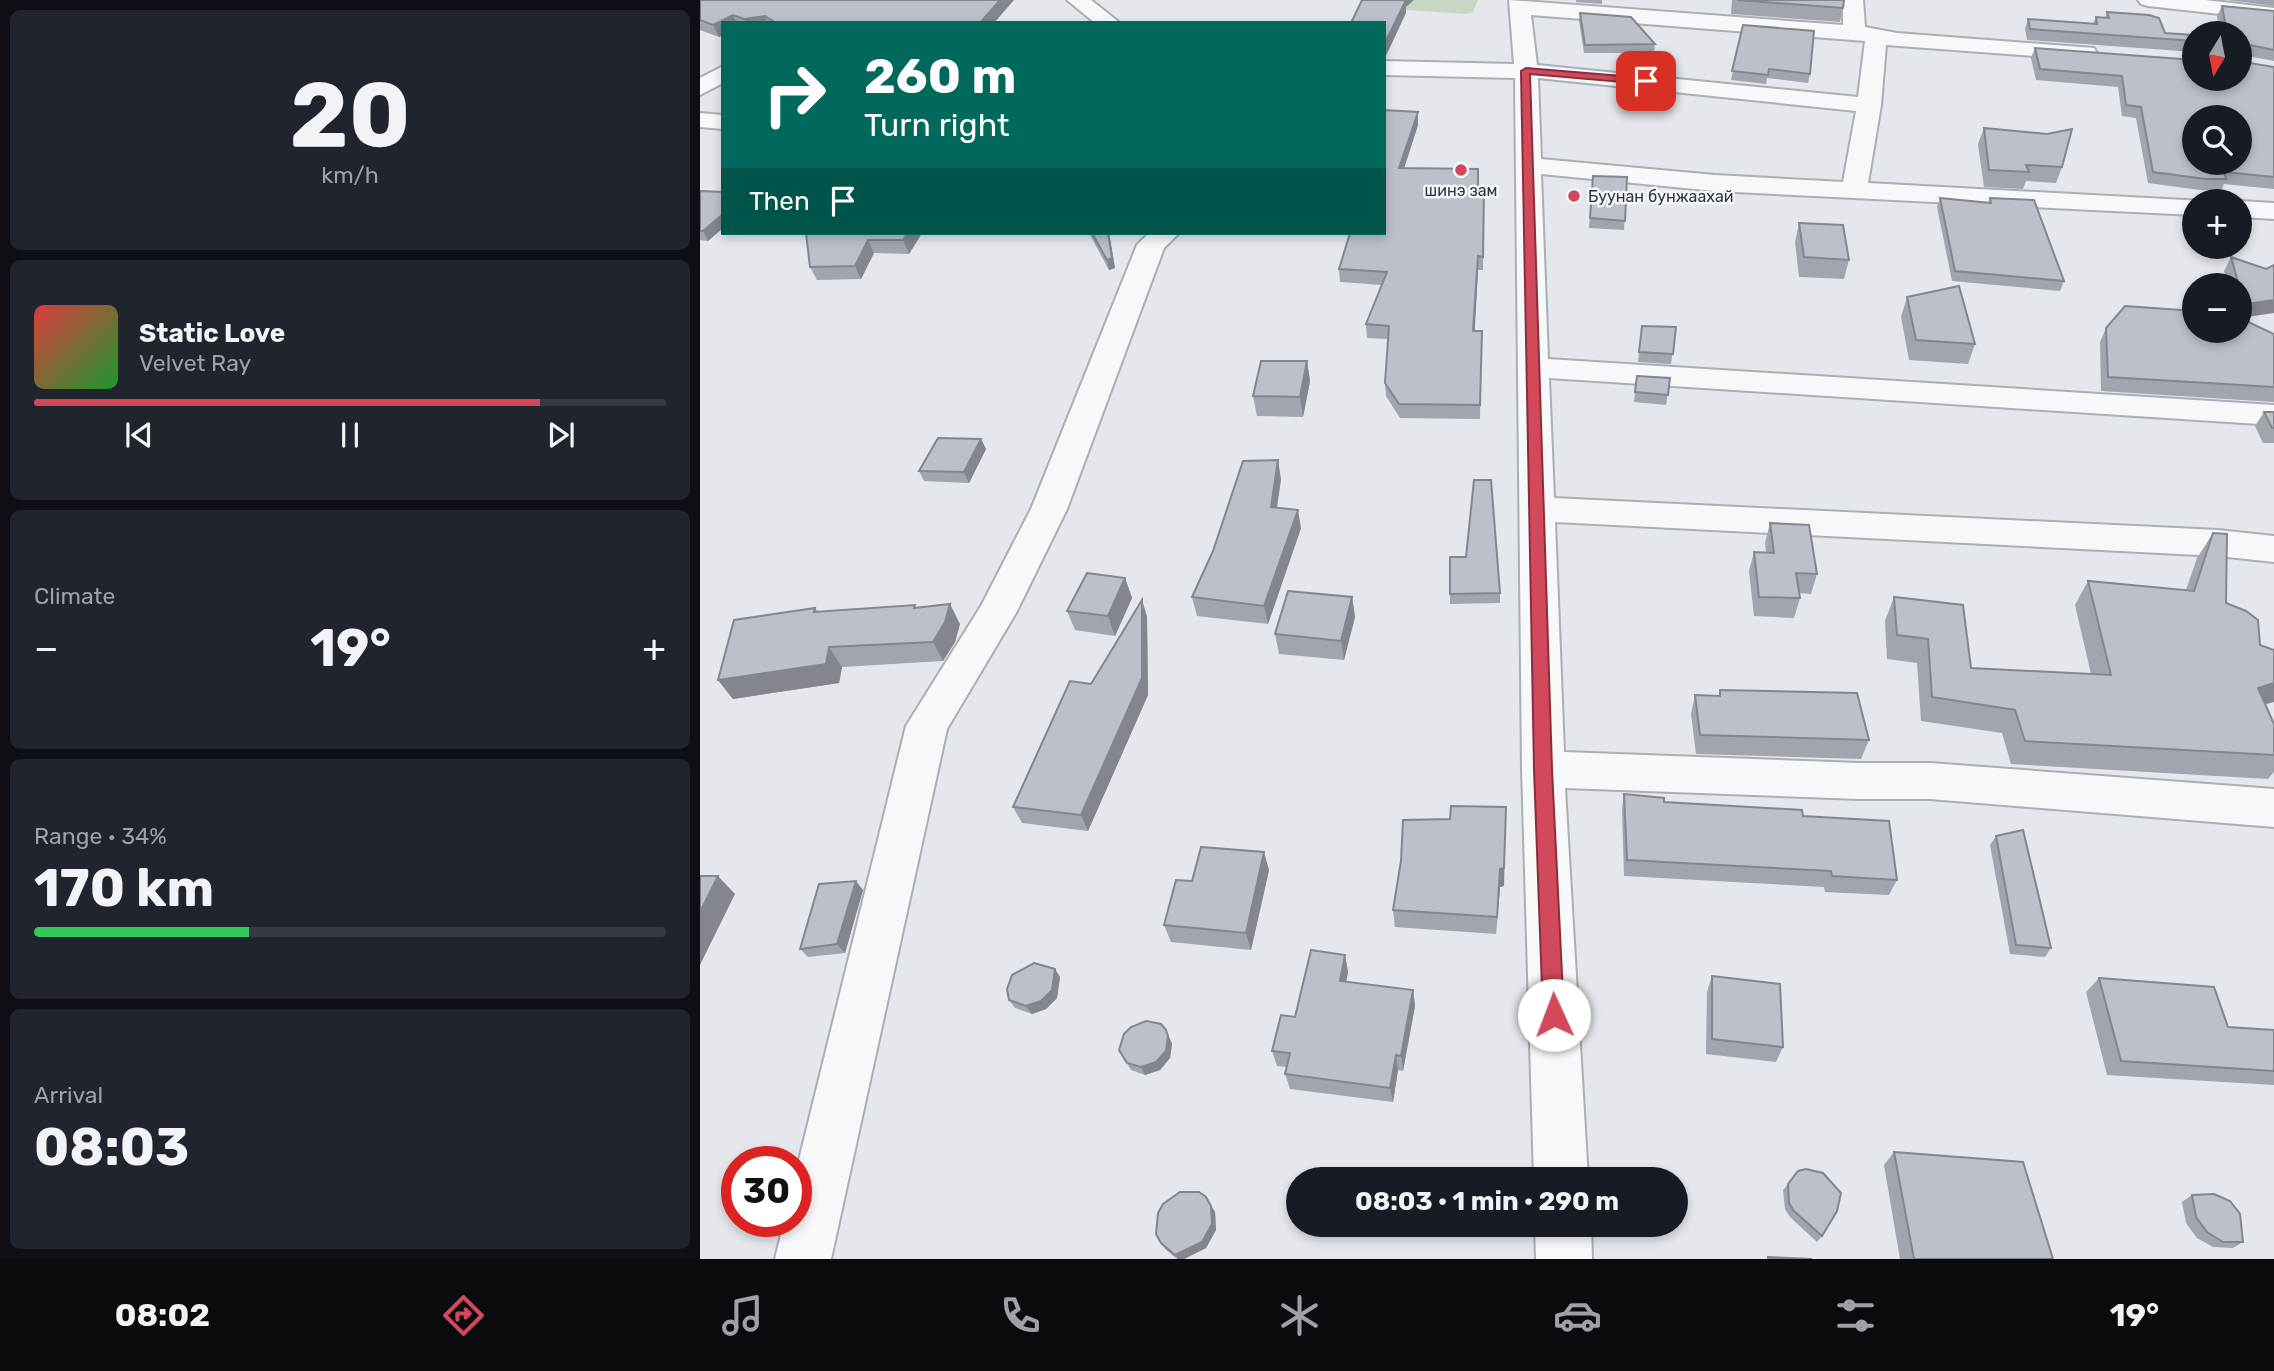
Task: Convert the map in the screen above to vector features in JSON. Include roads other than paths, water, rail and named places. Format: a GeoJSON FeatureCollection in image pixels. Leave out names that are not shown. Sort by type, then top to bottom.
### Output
{"type":"FeatureCollection","features":[{"type":"Feature","properties":{"kind":"street"},"geometry":{"type":"LineString","coordinates":[[1077,0],[1106,21]]}},
{"type":"Feature","properties":{"kind":"street"},"geometry":{"type":"LineString","coordinates":[[1853,0],[1865,35],[1869,105],[1854,190]]}},
{"type":"Feature","properties":{"kind":"street"},"geometry":{"type":"LineString","coordinates":[[2148,0],[2274,14]]}},
{"type":"Feature","properties":{"kind":"street"},"geometry":{"type":"LineString","coordinates":[[1560,1167],[1543,769],[1526,71],[1519,4],[2113,55]]}},
{"type":"Feature","properties":{"kind":"street"},"geometry":{"type":"LineString","coordinates":[[1386,68],[1563,72],[1869,105]]}},
{"type":"Feature","properties":{"kind":"street"},"geometry":{"type":"LineString","coordinates":[[700,88],[721,74]]}},
{"type":"Feature","properties":{"kind":"street"},"geometry":{"type":"LineString","coordinates":[[700,120],[721,122]]}},
{"type":"Feature","properties":{"kind":"street"},"geometry":{"type":"LineString","coordinates":[[1528,165],[1715,183],[2182,206]]}},
{"type":"Feature","properties":{"kind":"street"},"geometry":{"type":"LineString","coordinates":[[2252,210],[2274,211]]}},
{"type":"Feature","properties":{"kind":"street"},"geometry":{"type":"LineString","coordinates":[[803,1259],[927,726],[997,613],[1049,509],[1151,245],[1163,235]]}},
{"type":"Feature","properties":{"kind":"street"},"geometry":{"type":"LineString","coordinates":[[1534,368],[2274,415]]}},
{"type":"Feature","properties":{"kind":"street"},"geometry":{"type":"LineString","coordinates":[[1538,509],[2218,543],[2274,549]]}},
{"type":"Feature","properties":{"kind":"street"},"geometry":{"type":"LineString","coordinates":[[1543,769],[1859,781],[1930,781],[2274,808]]}},
{"type":"Feature","properties":{"kind":"street"},"geometry":{"type":"LineString","coordinates":[[1563,1237],[1564,1259]]}},
{"type":"Feature","properties":{"kind":"place","name":"шинэ зам"},"geometry":{"type":"Point","coordinates":[1461,170]}},
{"type":"Feature","properties":{"kind":"place","name":"Буунан бунжаахай"},"geometry":{"type":"Point","coordinates":[1574,196]}}]}
